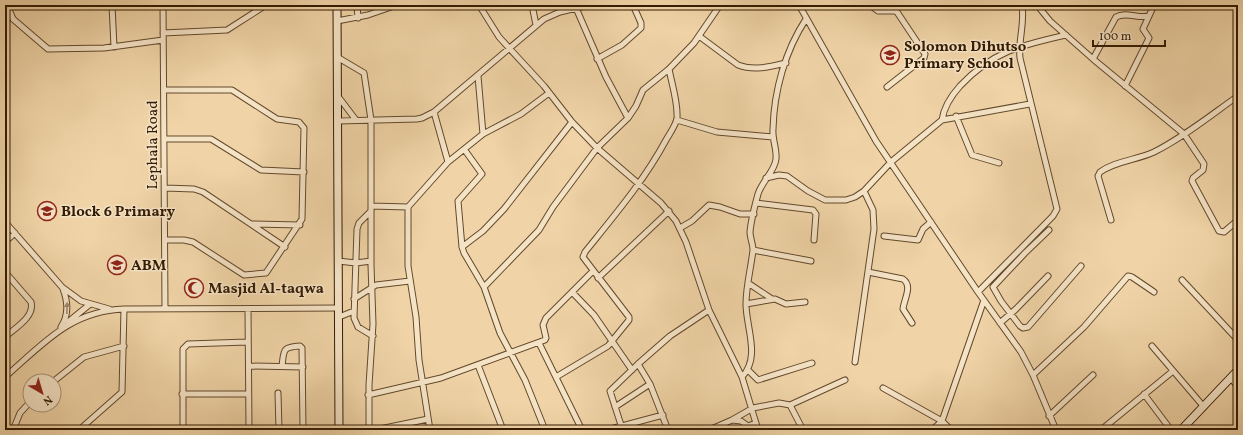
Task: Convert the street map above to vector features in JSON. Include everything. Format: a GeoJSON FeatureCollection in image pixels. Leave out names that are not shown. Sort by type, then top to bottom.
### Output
{"type":"FeatureCollection","features":[{"type":"Feature","properties":{"kind":"main road"},"geometry":{"type":"LineString","coordinates":[[337,5],[340,430]]}},
{"type":"Feature","properties":{"kind":"main road"},"geometry":{"type":"LineString","coordinates":[[1181,430],[1238,370]]}},
{"type":"Feature","properties":{"kind":"street"},"geometry":{"type":"LineString","coordinates":[[7,5],[13,19],[48,49],[114,47],[163,40]]}},
{"type":"Feature","properties":{"kind":"street"},"geometry":{"type":"LineString","coordinates":[[112,5],[114,47]]}},
{"type":"Feature","properties":{"kind":"street","name":"Lephala Road"},"geometry":{"type":"LineString","coordinates":[[163,5],[165,309]]}},
{"type":"Feature","properties":{"kind":"street"},"geometry":{"type":"LineString","coordinates":[[163,33],[227,30],[266,5]]}},
{"type":"Feature","properties":{"kind":"street"},"geometry":{"type":"LineString","coordinates":[[357,5],[358,18]]}},
{"type":"Feature","properties":{"kind":"street"},"geometry":{"type":"LineString","coordinates":[[337,21],[358,18],[397,5]]}},
{"type":"Feature","properties":{"kind":"street"},"geometry":{"type":"LineString","coordinates":[[480,5],[494,31],[508,49],[550,93],[572,122],[597,148],[669,211],[680,228],[709,310],[742,377],[753,408],[758,430]]}},
{"type":"Feature","properties":{"kind":"street"},"geometry":{"type":"LineString","coordinates":[[532,5],[536,25]]}},
{"type":"Feature","properties":{"kind":"street"},"geometry":{"type":"LineString","coordinates":[[338,121],[422,118],[434,112],[536,25],[552,15],[586,5]]}},
{"type":"Feature","properties":{"kind":"street"},"geometry":{"type":"LineString","coordinates":[[597,58],[622,45],[641,28],[641,23],[632,5]]}},
{"type":"Feature","properties":{"kind":"street"},"geometry":{"type":"LineString","coordinates":[[484,287],[539,230],[553,208],[597,148],[628,118],[636,106],[643,90],[669,69],[699,36],[720,5]]}},
{"type":"Feature","properties":{"kind":"street"},"geometry":{"type":"LineString","coordinates":[[799,5],[806,20],[872,133],[978,292],[1021,352],[1033,375],[1054,430]]}},
{"type":"Feature","properties":{"kind":"street"},"geometry":{"type":"LineString","coordinates":[[870,5],[878,11],[896,12],[925,54],[924,58],[887,87]]}},
{"type":"Feature","properties":{"kind":"street"},"geometry":{"type":"LineString","coordinates":[[978,292],[1053,216],[1057,209],[1030,104],[1020,58],[1020,45],[1024,21],[1022,5]]}},
{"type":"Feature","properties":{"kind":"street"},"geometry":{"type":"LineString","coordinates":[[1037,5],[1050,21],[1093,59],[1184,134],[1204,164],[1203,170],[1193,178],[1192,181],[1219,230],[1224,232],[1238,220]]}},
{"type":"Feature","properties":{"kind":"street"},"geometry":{"type":"LineString","coordinates":[[1125,86],[1149,38],[1143,31],[1154,5]]}},
{"type":"Feature","properties":{"kind":"street"},"geometry":{"type":"LineString","coordinates":[[576,8],[597,58],[628,118]]}},
{"type":"Feature","properties":{"kind":"street"},"geometry":{"type":"LineString","coordinates":[[1093,59],[1116,17],[1126,14],[1142,18],[1149,16]]}},
{"type":"Feature","properties":{"kind":"street"},"geometry":{"type":"LineString","coordinates":[[742,377],[748,370],[752,344],[746,304],[753,250],[750,233],[758,193],[772,169],[776,158],[773,137],[774,103],[795,39],[806,20]]}},
{"type":"Feature","properties":{"kind":"street"},"geometry":{"type":"LineString","coordinates":[[942,120],[948,101],[972,73],[992,59],[1020,45],[1066,35]]}},
{"type":"Feature","properties":{"kind":"street"},"geometry":{"type":"LineString","coordinates":[[699,36],[738,65],[745,68],[761,68],[786,63]]}},
{"type":"Feature","properties":{"kind":"street"},"geometry":{"type":"LineString","coordinates":[[337,57],[364,73],[371,120],[371,261],[373,336],[368,395],[369,430]]}},
{"type":"Feature","properties":{"kind":"street"},"geometry":{"type":"LineString","coordinates":[[556,377],[612,342],[630,318],[584,259],[583,254],[639,184],[656,158],[677,120],[669,69]]}},
{"type":"Feature","properties":{"kind":"street"},"geometry":{"type":"LineString","coordinates":[[478,76],[483,134]]}},
{"type":"Feature","properties":{"kind":"street"},"geometry":{"type":"LineString","coordinates":[[164,90],[232,90],[276,119],[299,122],[304,128],[302,219],[300,225],[266,273],[248,275],[241,273],[193,242],[184,240],[165,240]]}},
{"type":"Feature","properties":{"kind":"street"},"geometry":{"type":"LineString","coordinates":[[430,430],[422,382],[410,281],[408,207],[448,162],[464,149],[483,134],[521,114],[550,93]]}},
{"type":"Feature","properties":{"kind":"street"},"geometry":{"type":"LineString","coordinates":[[338,95],[356,120]]}},
{"type":"Feature","properties":{"kind":"street"},"geometry":{"type":"LineString","coordinates":[[1111,220],[1098,176],[1100,172],[1109,167],[1148,155],[1184,134],[1238,96]]}},
{"type":"Feature","properties":{"kind":"street"},"geometry":{"type":"LineString","coordinates":[[766,178],[779,175],[787,176],[808,191],[825,200],[833,201],[855,197],[864,191],[891,162],[942,120],[956,116],[992,112],[1030,104]]}},
{"type":"Feature","properties":{"kind":"street"},"geometry":{"type":"LineString","coordinates":[[434,112],[448,162]]}},
{"type":"Feature","properties":{"kind":"street"},"geometry":{"type":"LineString","coordinates":[[956,116],[972,155],[999,163]]}},
{"type":"Feature","properties":{"kind":"street"},"geometry":{"type":"LineString","coordinates":[[677,120],[717,132],[773,137]]}},
{"type":"Feature","properties":{"kind":"street"},"geometry":{"type":"LineString","coordinates":[[462,247],[483,231],[501,213],[572,122]]}},
{"type":"Feature","properties":{"kind":"street"},"geometry":{"type":"LineString","coordinates":[[164,139],[211,139],[261,170],[304,172]]}},
{"type":"Feature","properties":{"kind":"street"},"geometry":{"type":"LineString","coordinates":[[464,149],[482,174],[458,201],[462,247],[484,287],[500,333],[527,384],[545,430]]}},
{"type":"Feature","properties":{"kind":"street"},"geometry":{"type":"LineString","coordinates":[[165,188],[194,189],[203,192],[285,247]]}},
{"type":"Feature","properties":{"kind":"street"},"geometry":{"type":"LineString","coordinates":[[855,362],[868,272],[874,215],[871,203],[864,191]]}},
{"type":"Feature","properties":{"kind":"street"},"geometry":{"type":"LineString","coordinates":[[756,203],[813,210],[816,214],[814,240]]}},
{"type":"Feature","properties":{"kind":"street"},"geometry":{"type":"LineString","coordinates":[[680,228],[692,221],[709,205],[740,214],[754,214]]}},
{"type":"Feature","properties":{"kind":"street"},"geometry":{"type":"LineString","coordinates":[[371,208],[408,207]]}},
{"type":"Feature","properties":{"kind":"street"},"geometry":{"type":"LineString","coordinates":[[371,208],[358,227],[354,318],[358,327],[373,336]]}},
{"type":"Feature","properties":{"kind":"street"},"geometry":{"type":"LineString","coordinates":[[598,278],[669,211]]}},
{"type":"Feature","properties":{"kind":"street"},"geometry":{"type":"LineString","coordinates":[[5,222],[62,288],[89,305],[112,310]]}},
{"type":"Feature","properties":{"kind":"street"},"geometry":{"type":"LineString","coordinates":[[884,236],[918,240],[923,230],[931,222]]}},
{"type":"Feature","properties":{"kind":"street"},"geometry":{"type":"LineString","coordinates":[[250,224],[300,225]]}},
{"type":"Feature","properties":{"kind":"street"},"geometry":{"type":"LineString","coordinates":[[1049,230],[993,287],[1001,301],[1020,326],[1023,328],[1028,327],[1081,266]]}},
{"type":"Feature","properties":{"kind":"street"},"geometry":{"type":"LineString","coordinates":[[5,242],[15,233]]}},
{"type":"Feature","properties":{"kind":"street"},"geometry":{"type":"LineString","coordinates":[[753,250],[811,261]]}},
{"type":"Feature","properties":{"kind":"street"},"geometry":{"type":"LineString","coordinates":[[338,260],[356,263],[371,261]]}},
{"type":"Feature","properties":{"kind":"street"},"geometry":{"type":"LineString","coordinates":[[368,395],[441,378],[512,354],[539,343],[546,339],[543,325],[546,318],[593,271]]}},
{"type":"Feature","properties":{"kind":"street"},"geometry":{"type":"LineString","coordinates":[[5,272],[31,302],[32,306],[31,313],[5,337]]}},
{"type":"Feature","properties":{"kind":"street"},"geometry":{"type":"LineString","coordinates":[[868,272],[907,281],[908,285],[903,309],[912,323]]}},
{"type":"Feature","properties":{"kind":"street"},"geometry":{"type":"LineString","coordinates":[[1000,323],[1011,314],[1048,276]]}},
{"type":"Feature","properties":{"kind":"street"},"geometry":{"type":"LineString","coordinates":[[1033,375],[1084,327],[1128,276],[1132,277],[1154,292]]}},
{"type":"Feature","properties":{"kind":"street"},"geometry":{"type":"LineString","coordinates":[[1182,280],[1238,340]]}},
{"type":"Feature","properties":{"kind":"street"},"geometry":{"type":"LineString","coordinates":[[354,299],[372,287],[410,281]]}},
{"type":"Feature","properties":{"kind":"street"},"geometry":{"type":"LineString","coordinates":[[748,283],[772,299]]}},
{"type":"Feature","properties":{"kind":"street"},"geometry":{"type":"LineString","coordinates":[[61,328],[66,319],[67,306],[62,288]]}},
{"type":"Feature","properties":{"kind":"street"},"geometry":{"type":"LineString","coordinates":[[572,292],[594,315],[632,370]]}},
{"type":"Feature","properties":{"kind":"street"},"geometry":{"type":"LineString","coordinates":[[746,304],[772,299],[777,299],[786,304],[805,302]]}},
{"type":"Feature","properties":{"kind":"street"},"geometry":{"type":"LineString","coordinates":[[932,430],[942,421],[984,300]]}},
{"type":"Feature","properties":{"kind":"street"},"geometry":{"type":"LineString","coordinates":[[5,377],[89,305]]}},
{"type":"Feature","properties":{"kind":"street"},"geometry":{"type":"LineString","coordinates":[[61,328],[89,315],[124,309],[339,308]]}},
{"type":"Feature","properties":{"kind":"street"},"geometry":{"type":"LineString","coordinates":[[79,430],[122,392],[124,309]]}},
{"type":"Feature","properties":{"kind":"street"},"geometry":{"type":"LineString","coordinates":[[248,309],[248,430]]}},
{"type":"Feature","properties":{"kind":"street"},"geometry":{"type":"LineString","coordinates":[[621,425],[610,394],[611,388],[670,336],[709,310]]}},
{"type":"Feature","properties":{"kind":"street"},"geometry":{"type":"LineString","coordinates":[[339,317],[354,312]]}},
{"type":"Feature","properties":{"kind":"street"},"geometry":{"type":"LineString","coordinates":[[183,430],[182,352],[184,347],[188,344],[248,342]]}},
{"type":"Feature","properties":{"kind":"street"},"geometry":{"type":"LineString","coordinates":[[539,343],[582,430]]}},
{"type":"Feature","properties":{"kind":"street"},"geometry":{"type":"LineString","coordinates":[[62,375],[84,357],[124,346]]}},
{"type":"Feature","properties":{"kind":"street"},"geometry":{"type":"LineString","coordinates":[[282,366],[285,349],[288,347],[300,346],[303,351],[303,430]]}},
{"type":"Feature","properties":{"kind":"street"},"geometry":{"type":"LineString","coordinates":[[1152,346],[1204,407]]}},
{"type":"Feature","properties":{"kind":"street"},"geometry":{"type":"LineString","coordinates":[[748,370],[758,380],[812,363]]}},
{"type":"Feature","properties":{"kind":"street"},"geometry":{"type":"LineString","coordinates":[[638,364],[650,384],[668,430]]}},
{"type":"Feature","properties":{"kind":"street"},"geometry":{"type":"LineString","coordinates":[[478,365],[503,430]]}},
{"type":"Feature","properties":{"kind":"street"},"geometry":{"type":"LineString","coordinates":[[249,366],[303,366]]}},
{"type":"Feature","properties":{"kind":"street"},"geometry":{"type":"LineString","coordinates":[[1101,430],[1173,371]]}},
{"type":"Feature","properties":{"kind":"street"},"geometry":{"type":"LineString","coordinates":[[1049,416],[1093,374]]}},
{"type":"Feature","properties":{"kind":"street"},"geometry":{"type":"LineString","coordinates":[[1231,378],[1238,387]]}},
{"type":"Feature","properties":{"kind":"street"},"geometry":{"type":"LineString","coordinates":[[709,430],[732,420],[753,408],[779,403],[790,405],[845,380]]}},
{"type":"Feature","properties":{"kind":"street"},"geometry":{"type":"LineString","coordinates":[[614,407],[650,384]]}},
{"type":"Feature","properties":{"kind":"street"},"geometry":{"type":"LineString","coordinates":[[883,388],[942,421],[951,430]]}},
{"type":"Feature","properties":{"kind":"street"},"geometry":{"type":"LineString","coordinates":[[278,393],[278,430]]}},
{"type":"Feature","properties":{"kind":"street"},"geometry":{"type":"LineString","coordinates":[[182,394],[248,394]]}},
{"type":"Feature","properties":{"kind":"street"},"geometry":{"type":"LineString","coordinates":[[1144,394],[1171,430]]}},
{"type":"Feature","properties":{"kind":"street"},"geometry":{"type":"LineString","coordinates":[[790,405],[803,430]]}},
{"type":"Feature","properties":{"kind":"street"},"geometry":{"type":"LineString","coordinates":[[13,430],[22,411]]}},
{"type":"Feature","properties":{"kind":"street"},"geometry":{"type":"LineString","coordinates":[[607,430],[621,425],[663,415]]}},
{"type":"Feature","properties":{"kind":"street"},"geometry":{"type":"LineString","coordinates":[[375,430],[428,419]]}},
{"type":"Feature","properties":{"kind":"street"},"geometry":{"type":"LineString","coordinates":[[732,420],[741,421],[748,426],[756,423]]}},
{"type":"Feature","properties":{"kind":"place","name":"Solomon Dihutso Primary School"},"geometry":{"type":"Point","coordinates":[890,55]}},
{"type":"Feature","properties":{"kind":"place","name":"Block 6 Primary"},"geometry":{"type":"Point","coordinates":[47,211]}},
{"type":"Feature","properties":{"kind":"place","name":"ABM"},"geometry":{"type":"Point","coordinates":[117,265]}},
{"type":"Feature","properties":{"kind":"place","name":"Masjid Al-taqwa"},"geometry":{"type":"Point","coordinates":[194,288]}}]}
